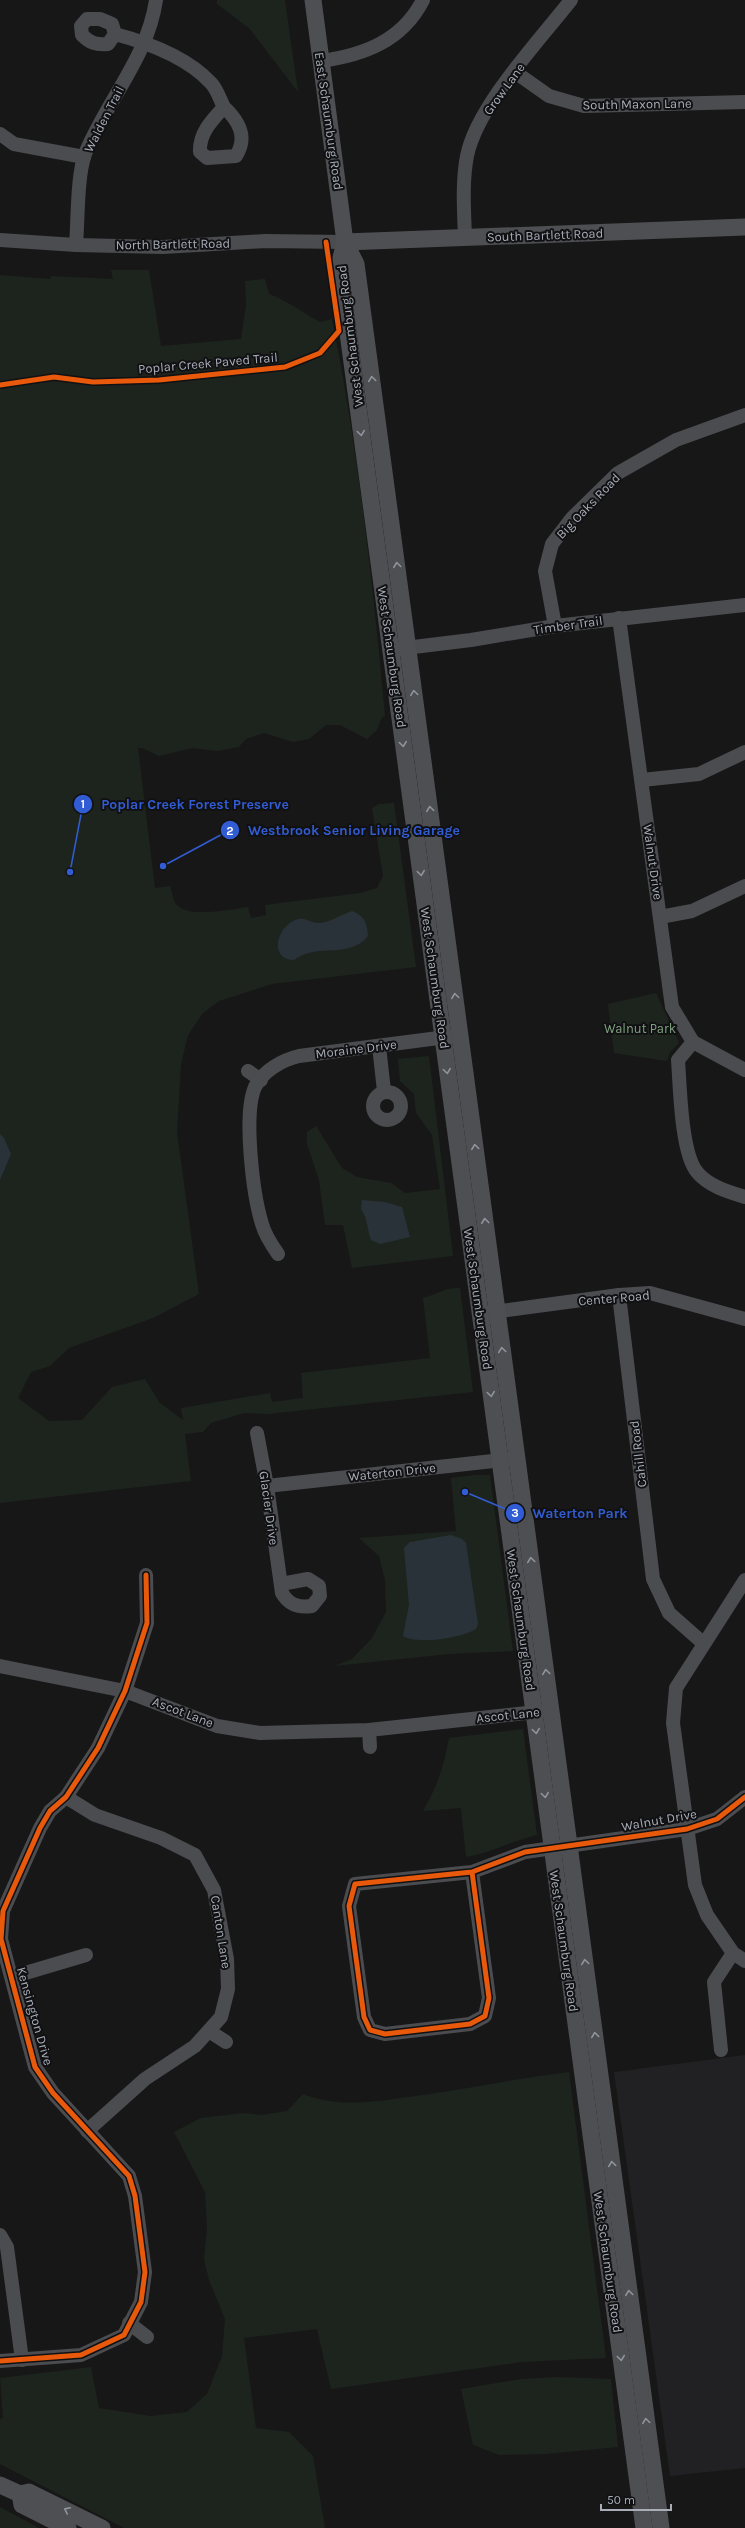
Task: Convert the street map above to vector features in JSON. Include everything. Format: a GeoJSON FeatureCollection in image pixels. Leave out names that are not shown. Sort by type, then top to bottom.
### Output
{"type":"FeatureCollection","features":[{"type":"Feature","properties":{"kind":"main road","name":"East Schaumburg Road"},"geometry":{"type":"LineString","coordinates":[[313,0],[345,242]]}},
{"type":"Feature","properties":{"kind":"main road","name":"South Bartlett Road"},"geometry":{"type":"LineString","coordinates":[[345,242],[745,227]]}},
{"type":"Feature","properties":{"kind":"main road","name":"West Schaumburg Road"},"geometry":{"type":"LineString","coordinates":[[345,242],[356,264],[661,2528]]}},
{"type":"Feature","properties":{"kind":"main road","name":"West Schaumburg Road"},"geometry":{"type":"LineString","coordinates":[[345,242],[339,266],[644,2528]]}},
{"type":"Feature","properties":{"kind":"main road"},"geometry":{"type":"LineString","coordinates":[[0,2485],[20,2494],[29,2492],[102,2528]]}},
{"type":"Feature","properties":{"kind":"main road"},"geometry":{"type":"LineString","coordinates":[[20,2494],[22,2504],[68,2528]]}},
{"type":"Feature","properties":{"kind":"street","name":"Walden Trail"},"geometry":{"type":"LineString","coordinates":[[76,245],[84,157],[94,135],[144,42],[156,0]]}},
{"type":"Feature","properties":{"kind":"street"},"geometry":{"type":"LineString","coordinates":[[321,62],[362,53],[382,44],[406,26],[423,0]]}},
{"type":"Feature","properties":{"kind":"street","name":"Grow Lane"},"geometry":{"type":"LineString","coordinates":[[465,238],[464,179],[467,155],[484,114],[571,0]]}},
{"type":"Feature","properties":{"kind":"street"},"geometry":{"type":"LineString","coordinates":[[115,34],[144,42],[195,69],[212,84],[224,107]]}},
{"type":"Feature","properties":{"kind":"street","name":"South Maxon Lane"},"geometry":{"type":"LineString","coordinates":[[515,72],[549,96],[584,106],[745,102]]}},
{"type":"Feature","properties":{"kind":"street"},"geometry":{"type":"LineString","coordinates":[[0,134],[14,144],[84,157]]}},
{"type":"Feature","properties":{"kind":"street","name":"North Bartlett Road"},"geometry":{"type":"LineString","coordinates":[[0,240],[76,245],[163,247],[265,241],[345,242]]}},
{"type":"Feature","properties":{"kind":"street","name":"Big Oaks Road"},"geometry":{"type":"LineString","coordinates":[[554,626],[545,571],[552,544],[572,518],[618,473],[676,440],[745,415]]}},
{"type":"Feature","properties":{"kind":"street","name":"Timber Trail"},"geometry":{"type":"LineString","coordinates":[[391,650],[471,640],[554,626],[745,604]]}},
{"type":"Feature","properties":{"kind":"street","name":"Walnut Drive"},"geometry":{"type":"LineString","coordinates":[[619,618],[672,1007],[694,1042],[745,1070]]}},
{"type":"Feature","properties":{"kind":"street"},"geometry":{"type":"LineString","coordinates":[[642,780],[699,774],[745,752]]}},
{"type":"Feature","properties":{"kind":"street"},"geometry":{"type":"LineString","coordinates":[[660,917],[692,911],[745,886]]}},
{"type":"Feature","properties":{"kind":"street","name":"Moraine Drive"},"geometry":{"type":"LineString","coordinates":[[278,1254],[262,1223],[248,1125],[253,1094],[260,1080],[275,1066],[288,1059],[460,1035]]}},
{"type":"Feature","properties":{"kind":"street"},"geometry":{"type":"LineString","coordinates":[[694,1042],[678,1060],[686,1146],[696,1172],[720,1188],[745,1197]]}},
{"type":"Feature","properties":{"kind":"street"},"geometry":{"type":"LineString","coordinates":[[380,1046],[384,1092]]}},
{"type":"Feature","properties":{"kind":"street"},"geometry":{"type":"LineString","coordinates":[[248,1071],[260,1080]]}},
{"type":"Feature","properties":{"kind":"street","name":"Center Road"},"geometry":{"type":"LineString","coordinates":[[480,1314],[619,1295],[650,1293],[745,1319]]}},
{"type":"Feature","properties":{"kind":"street","name":"Cahill Road"},"geometry":{"type":"LineString","coordinates":[[619,1295],[653,1579],[669,1613],[703,1643]]}},
{"type":"Feature","properties":{"kind":"street","name":"Glacier Drive"},"geometry":{"type":"LineString","coordinates":[[257,1433],[267,1486],[281,1584]]}},
{"type":"Feature","properties":{"kind":"street","name":"Waterton Drive"},"geometry":{"type":"LineString","coordinates":[[267,1486],[517,1458]]}},
{"type":"Feature","properties":{"kind":"street","name":"Kensington Drive"},"geometry":{"type":"LineString","coordinates":[[0,2361],[81,2355],[124,2335],[141,2302],[145,2272],[135,2196],[129,2176],[53,2093],[35,2067],[1,1939],[3,1911],[50,1811],[66,1797],[98,1748],[125,1691],[147,1623],[146,1575]]}},
{"type":"Feature","properties":{"kind":"street"},"geometry":{"type":"LineString","coordinates":[[745,1580],[703,1643],[676,1688],[673,1723],[695,1885],[707,1914],[733,1953],[745,1961]]}},
{"type":"Feature","properties":{"kind":"street","name":"Ascot Lane"},"geometry":{"type":"LineString","coordinates":[[0,1666],[125,1691],[217,1726],[260,1733],[369,1730],[551,1710]]}},
{"type":"Feature","properties":{"kind":"street"},"geometry":{"type":"LineString","coordinates":[[369,1730],[370,1747]]}},
{"type":"Feature","properties":{"kind":"street","name":"Canton Lane"},"geometry":{"type":"LineString","coordinates":[[66,1797],[95,1815],[161,1838],[195,1855],[214,1890],[227,1959],[228,1989],[221,2017],[195,2046],[145,2079],[87,2131]]}},
{"type":"Feature","properties":{"kind":"street","name":"Walnut Drive"},"geometry":{"type":"LineString","coordinates":[[472,1872],[489,1998],[484,2016],[470,2024],[385,2034],[370,2030],[364,2017],[349,1906],[355,1884],[472,1872],[525,1852],[687,1829],[717,1820],[745,1797]]}},
{"type":"Feature","properties":{"kind":"street"},"geometry":{"type":"LineString","coordinates":[[721,2050],[714,1982],[733,1953]]}},
{"type":"Feature","properties":{"kind":"street"},"geometry":{"type":"LineString","coordinates":[[12,1977],[86,1956]]}},
{"type":"Feature","properties":{"kind":"street"},"geometry":{"type":"LineString","coordinates":[[209,2031],[226,2042]]}},
{"type":"Feature","properties":{"kind":"street"},"geometry":{"type":"LineString","coordinates":[[0,2235],[7,2246],[22,2360]]}},
{"type":"Feature","properties":{"kind":"street"},"geometry":{"type":"LineString","coordinates":[[129,2324],[147,2337]]}},
{"type":"Feature","properties":{"kind":"shaded area"},"geometry":{"type":"Polygon","coordinates":[[[352,911],[363,918],[367,927],[368,936],[360,943],[352,947],[342,949],[313,952],[294,960],[286,958],[280,954],[278,941],[281,933],[292,922],[301,919],[322,923],[352,911]]]}},
{"type":"Feature","properties":{"kind":"shaded area"},"geometry":{"type":"Polygon","coordinates":[[[0,1134],[4,1138],[11,1154],[0,1180],[0,1134]]]}},
{"type":"Feature","properties":{"kind":"shaded area"},"geometry":{"type":"Polygon","coordinates":[[[362,1200],[385,1202],[402,1207],[410,1237],[380,1244],[371,1240],[366,1220],[361,1209],[362,1200]]]}},
{"type":"Feature","properties":{"kind":"shaded area"},"geometry":{"type":"Polygon","coordinates":[[[451,1535],[462,1539],[466,1543],[478,1624],[476,1629],[451,1638],[419,1640],[410,1639],[403,1636],[409,1605],[404,1548],[410,1542],[451,1535]]]}},
{"type":"Feature","properties":{"kind":"shaded area"},"geometry":{"type":"Polygon","coordinates":[[[745,2055],[745,2468],[670,2476],[614,2072],[745,2055]]]}},
{"type":"Feature","properties":{"kind":"green space"},"geometry":{"type":"Polygon","coordinates":[[[217,0],[285,0],[298,92],[249,28],[217,4],[217,0]]]}},
{"type":"Feature","properties":{"kind":"green space"},"geometry":{"type":"Polygon","coordinates":[[[111,270],[149,270],[161,346],[241,339],[246,305],[245,281],[265,279],[269,294],[320,322],[332,319],[350,417],[364,517],[385,716],[382,717],[377,730],[367,739],[340,725],[326,725],[309,739],[293,742],[264,733],[246,739],[239,747],[217,751],[192,748],[159,756],[142,748],[138,748],[155,888],[170,886],[176,904],[182,909],[210,912],[248,907],[251,918],[266,915],[265,905],[360,893],[377,888],[383,876],[372,808],[379,804],[394,803],[416,967],[272,984],[219,1001],[203,1013],[188,1035],[181,1064],[177,1132],[199,1294],[153,1318],[69,1348],[50,1366],[31,1372],[18,1398],[49,1421],[82,1420],[112,1387],[145,1379],[159,1402],[183,1420],[181,1408],[270,1393],[272,1402],[303,1398],[301,1373],[430,1358],[423,1298],[455,1288],[460,1288],[473,1392],[268,1414],[244,1413],[211,1423],[203,1432],[185,1434],[191,1481],[0,1503],[0,275],[50,279],[51,276],[113,279],[111,270]]]}},
{"type":"Feature","properties":{"kind":"green space","name":"Walnut Park"},"geometry":{"type":"Polygon","coordinates":[[[656,993],[679,1043],[670,1052],[667,1061],[614,1053],[608,1004],[656,993]]]}},
{"type":"Feature","properties":{"kind":"green space"},"geometry":{"type":"Polygon","coordinates":[[[429,1056],[453,1256],[352,1268],[343,1225],[325,1225],[319,1180],[307,1144],[307,1132],[316,1126],[342,1168],[357,1177],[391,1183],[405,1193],[440,1189],[432,1135],[416,1113],[414,1094],[400,1081],[398,1059],[429,1056]]]}},
{"type":"Feature","properties":{"kind":"green space"},"geometry":{"type":"Polygon","coordinates":[[[474,1475],[490,1475],[513,1651],[449,1654],[334,1666],[352,1659],[372,1638],[386,1612],[385,1580],[379,1556],[359,1538],[456,1531],[451,1478],[474,1475]]]}},
{"type":"Feature","properties":{"kind":"green space"},"geometry":{"type":"Polygon","coordinates":[[[523,1729],[537,1835],[484,1853],[466,1857],[461,1808],[423,1811],[439,1776],[445,1758],[449,1738],[523,1729]]]}},
{"type":"Feature","properties":{"kind":"green space"},"geometry":{"type":"Polygon","coordinates":[[[569,2072],[606,2358],[522,2362],[331,2389],[317,2329],[244,2338],[256,2428],[289,2432],[313,2456],[325,2528],[124,2528],[0,2464],[0,2419],[3,2418],[0,2378],[91,2367],[99,2408],[151,2416],[187,2412],[207,2394],[222,2356],[225,2319],[209,2280],[204,2259],[207,2228],[205,2192],[174,2132],[201,2118],[243,2113],[262,2115],[287,2111],[303,2094],[317,2099],[345,2103],[373,2102],[569,2072]]]}},
{"type":"Feature","properties":{"kind":"green space"},"geometry":{"type":"Polygon","coordinates":[[[558,2377],[611,2379],[618,2447],[546,2454],[499,2455],[473,2445],[461,2389],[521,2379],[558,2377]]]}},
{"type":"Feature","properties":{"kind":"green space"},"geometry":{"type":"Polygon","coordinates":[[[0,2507],[39,2528],[0,2528],[0,2507]]]}},
{"type":"Feature","properties":{"kind":"cycle path","name":"Poplar Creek Paved Trail"},"geometry":{"type":"LineString","coordinates":[[0,385],[54,377],[93,382],[159,380],[285,367],[320,353],[339,331],[326,242]]}},
{"type":"Feature","properties":{"kind":"cycle path"},"geometry":{"type":"LineString","coordinates":[[0,2361],[81,2355],[124,2335],[141,2302],[145,2272],[135,2196],[129,2176],[53,2093],[35,2067],[1,1939],[3,1911],[40,1828],[50,1811],[66,1797],[98,1748],[125,1691],[147,1623],[146,1575]]}},
{"type":"Feature","properties":{"kind":"cycle path"},"geometry":{"type":"LineString","coordinates":[[472,1872],[489,1998],[485,2016],[470,2024],[385,2034],[370,2030],[364,2017],[349,1906],[355,1884],[472,1872],[525,1852],[687,1829],[717,1819],[745,1797]]}},
{"type":"Feature","properties":{"kind":"place","name":"Westbrook Senior Living Garage"},"geometry":{"type":"Point","coordinates":[163,866]}},
{"type":"Feature","properties":{"kind":"place","name":"Poplar Creek Forest Preserve"},"geometry":{"type":"Point","coordinates":[70,872]}},
{"type":"Feature","properties":{"kind":"place","name":"Waterton Park"},"geometry":{"type":"Point","coordinates":[465,1492]}}]}
